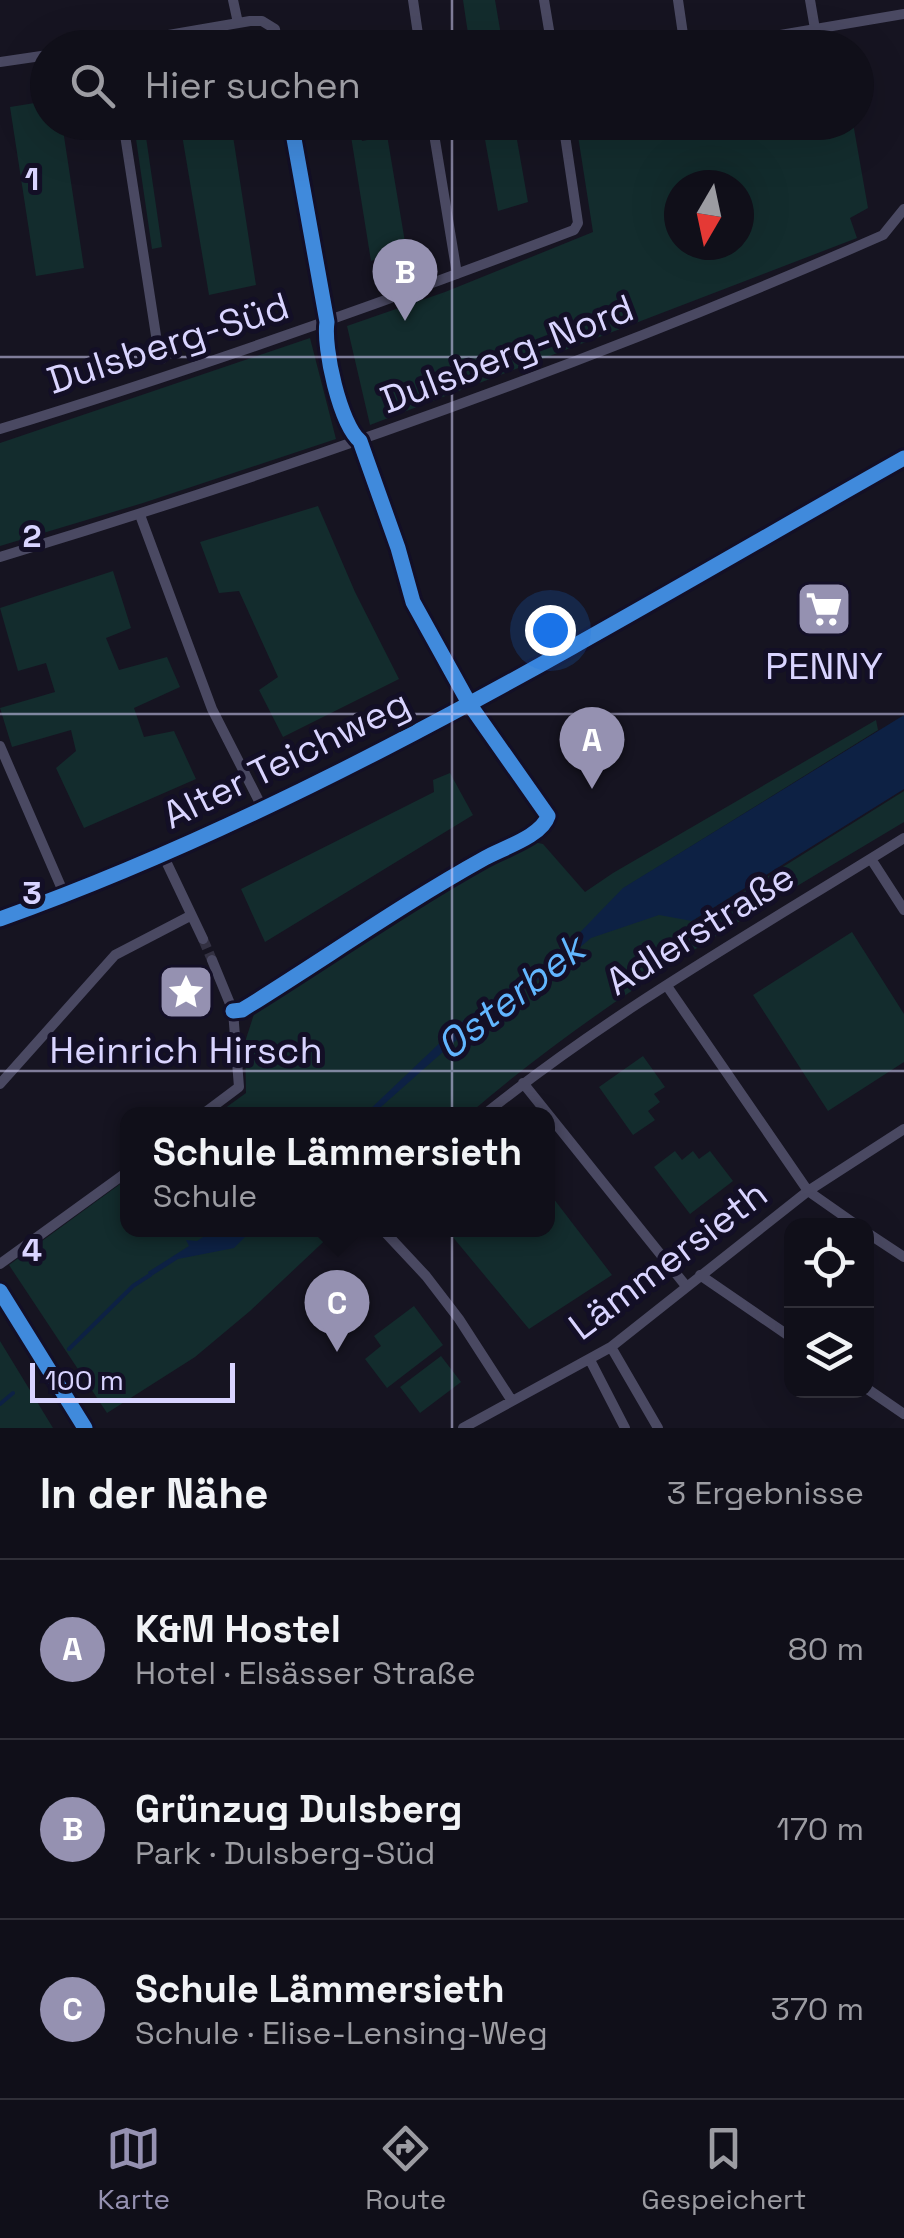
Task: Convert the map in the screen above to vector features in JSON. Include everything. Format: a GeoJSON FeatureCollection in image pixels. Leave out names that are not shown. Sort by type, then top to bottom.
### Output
{"type":"FeatureCollection","features":[{"type":"Feature","properties":{"kind":"main road"},"geometry":{"type":"LineString","coordinates":[[0,1290],[85,1428]]}},
{"type":"Feature","properties":{"kind":"street"},"geometry":{"type":"LineString","coordinates":[[233,0],[238,23]]}},
{"type":"Feature","properties":{"kind":"street"},"geometry":{"type":"LineString","coordinates":[[413,0],[417,30]]}},
{"type":"Feature","properties":{"kind":"street"},"geometry":{"type":"LineString","coordinates":[[544,0],[549,30]]}},
{"type":"Feature","properties":{"kind":"street"},"geometry":{"type":"LineString","coordinates":[[678,0],[682,30]]}},
{"type":"Feature","properties":{"kind":"street"},"geometry":{"type":"LineString","coordinates":[[810,0],[815,29]]}},
{"type":"Feature","properties":{"kind":"street"},"geometry":{"type":"LineString","coordinates":[[809,30],[904,14]]}},
{"type":"Feature","properties":{"kind":"street"},"geometry":{"type":"LineString","coordinates":[[199,30],[262,21],[275,30]]}},
{"type":"Feature","properties":{"kind":"street"},"geometry":{"type":"LineString","coordinates":[[0,62],[30,58]]}},
{"type":"Feature","properties":{"kind":"street"},"geometry":{"type":"LineString","coordinates":[[126,140],[157,342]]}},
{"type":"Feature","properties":{"kind":"street"},"geometry":{"type":"LineString","coordinates":[[233,1011],[242,1010],[537,830],[548,816],[470,705],[413,602],[360,441],[352,434],[344,415],[325,336],[327,322],[294,140]]}},
{"type":"Feature","properties":{"kind":"street"},"geometry":{"type":"LineString","coordinates":[[435,140],[456,274]]}},
{"type":"Feature","properties":{"kind":"street","name":"Dulsberg-Süd"},"geometry":{"type":"LineString","coordinates":[[1,429],[327,322],[578,227],[566,140]]}},
{"type":"Feature","properties":{"kind":"street","name":"Dulsberg-Nord"},"geometry":{"type":"LineString","coordinates":[[0,557],[360,441],[680,320],[883,235],[904,209]]}},
{"type":"Feature","properties":{"kind":"street"},"geometry":{"type":"LineString","coordinates":[[161,364],[165,377]]}},
{"type":"Feature","properties":{"kind":"street"},"geometry":{"type":"LineString","coordinates":[[0,420],[1,429]]}},
{"type":"Feature","properties":{"kind":"street","name":"Alter Teichweg"},"geometry":{"type":"LineString","coordinates":[[0,919],[163,855],[470,705],[904,458]]}},
{"type":"Feature","properties":{"kind":"street"},"geometry":{"type":"LineString","coordinates":[[140,515],[212,709],[263,808]]}},
{"type":"Feature","properties":{"kind":"street"},"geometry":{"type":"LineString","coordinates":[[0,746],[65,896]]}},
{"type":"Feature","properties":{"kind":"street","name":"Adlerstraße"},"geometry":{"type":"LineString","coordinates":[[494,1107],[635,1003],[904,838]]}},
{"type":"Feature","properties":{"kind":"street"},"geometry":{"type":"LineString","coordinates":[[163,855],[202,939]]}},
{"type":"Feature","properties":{"kind":"street"},"geometry":{"type":"LineString","coordinates":[[871,858],[904,910]]}},
{"type":"Feature","properties":{"kind":"street"},"geometry":{"type":"LineString","coordinates":[[0,1084],[115,955],[190,916]]}},
{"type":"Feature","properties":{"kind":"street"},"geometry":{"type":"LineString","coordinates":[[212,960],[233,1011],[239,1087],[212,1107]]}},
{"type":"Feature","properties":{"kind":"street"},"geometry":{"type":"LineString","coordinates":[[667,986],[808,1191],[847,1218]]}},
{"type":"Feature","properties":{"kind":"street"},"geometry":{"type":"LineString","coordinates":[[524,1084],[542,1107]]}},
{"type":"Feature","properties":{"kind":"street"},"geometry":{"type":"LineString","coordinates":[[555,1123],[686,1286]]}},
{"type":"Feature","properties":{"kind":"street","name":"Lämmersieth"},"geometry":{"type":"LineString","coordinates":[[462,1428],[611,1348],[808,1191],[904,1130]]}},
{"type":"Feature","properties":{"kind":"street"},"geometry":{"type":"LineString","coordinates":[[0,1264],[120,1177]]}},
{"type":"Feature","properties":{"kind":"street"},"geometry":{"type":"LineString","coordinates":[[389,1237],[459,1319],[512,1401]]}},
{"type":"Feature","properties":{"kind":"street"},"geometry":{"type":"LineString","coordinates":[[874,1237],[904,1256]]}},
{"type":"Feature","properties":{"kind":"street"},"geometry":{"type":"LineString","coordinates":[[700,1276],[784,1333]]}},
{"type":"Feature","properties":{"kind":"street"},"geometry":{"type":"LineString","coordinates":[[611,1348],[658,1428]]}},
{"type":"Feature","properties":{"kind":"street"},"geometry":{"type":"LineString","coordinates":[[590,1360],[625,1428]]}},
{"type":"Feature","properties":{"kind":"street"},"geometry":{"type":"LineString","coordinates":[[874,1393],[904,1414]]}},
{"type":"Feature","properties":{"kind":"green space"},"geometry":{"type":"Polygon","coordinates":[[[463,0],[495,0],[500,30],[467,30],[463,0]]]}},
{"type":"Feature","properties":{"kind":"green space"},"geometry":{"type":"Polygon","coordinates":[[[30,104],[30,140],[65,140],[84,268],[36,276],[10,107],[30,104]]]}},
{"type":"Feature","properties":{"kind":"green space"},"geometry":{"type":"Polygon","coordinates":[[[136,140],[146,140],[162,247],[152,249],[136,140]]]}},
{"type":"Feature","properties":{"kind":"green space"},"geometry":{"type":"Polygon","coordinates":[[[183,140],[234,140],[256,285],[209,295],[183,140]]]}},
{"type":"Feature","properties":{"kind":"green space"},"geometry":{"type":"Polygon","coordinates":[[[352,140],[388,140],[406,248],[371,261],[352,140]]]}},
{"type":"Feature","properties":{"kind":"green space"},"geometry":{"type":"Polygon","coordinates":[[[485,140],[517,140],[528,202],[498,211],[485,140]]]}},
{"type":"Feature","properties":{"kind":"green space"},"geometry":{"type":"Polygon","coordinates":[[[579,140],[856,140],[868,208],[850,218],[857,238],[370,425],[347,326],[445,292],[593,232],[579,140]]]}},
{"type":"Feature","properties":{"kind":"green space"},"geometry":{"type":"Polygon","coordinates":[[[310,338],[336,439],[0,546],[0,443],[310,338]]]}},
{"type":"Feature","properties":{"kind":"green space"},"geometry":{"type":"Polygon","coordinates":[[[318,506],[399,679],[283,737],[259,690],[278,677],[239,591],[219,593],[200,542],[318,506]]]}},
{"type":"Feature","properties":{"kind":"green space"},"geometry":{"type":"Polygon","coordinates":[[[113,571],[131,628],[106,638],[119,670],[167,657],[180,687],[134,708],[144,737],[174,731],[196,779],[84,828],[56,768],[76,751],[71,730],[12,747],[0,708],[55,692],[46,663],[18,671],[0,608],[113,571]]]}},
{"type":"Feature","properties":{"kind":"green space"},"geometry":{"type":"Polygon","coordinates":[[[876,720],[878,730],[624,888],[698,920],[904,791],[904,822],[626,995],[478,1107],[227,1107],[246,1093],[245,1042],[254,1014],[503,856],[534,842],[543,844],[585,892],[876,720]]]}},
{"type":"Feature","properties":{"kind":"green space"},"geometry":{"type":"Polygon","coordinates":[[[450,773],[473,815],[265,942],[241,889],[434,792],[433,780],[450,773]]]}},
{"type":"Feature","properties":{"kind":"green space"},"geometry":{"type":"Polygon","coordinates":[[[852,932],[904,1014],[904,1062],[828,1111],[753,995],[852,932]]]}},
{"type":"Feature","properties":{"kind":"green space"},"geometry":{"type":"Polygon","coordinates":[[[643,1056],[665,1087],[654,1094],[660,1102],[648,1111],[655,1120],[633,1135],[599,1087],[643,1056]]]}},
{"type":"Feature","properties":{"kind":"green space"},"geometry":{"type":"Polygon","coordinates":[[[675,1151],[682,1160],[693,1151],[699,1159],[710,1151],[733,1181],[690,1214],[654,1167],[675,1151]]]}},
{"type":"Feature","properties":{"kind":"green space"},"geometry":{"type":"Polygon","coordinates":[[[120,1184],[120,1237],[329,1237],[195,1357],[107,1413],[9,1265],[120,1184]]]}},
{"type":"Feature","properties":{"kind":"green space"},"geometry":{"type":"Polygon","coordinates":[[[555,1200],[612,1275],[529,1329],[453,1237],[555,1237],[555,1200]]]}},
{"type":"Feature","properties":{"kind":"green space"},"geometry":{"type":"Polygon","coordinates":[[[414,1306],[443,1345],[387,1388],[365,1359],[381,1346],[374,1336],[414,1306]]]}},
{"type":"Feature","properties":{"kind":"green space"},"geometry":{"type":"Polygon","coordinates":[[[0,1341],[53,1428],[0,1428],[0,1341]]]}},
{"type":"Feature","properties":{"kind":"green space"},"geometry":{"type":"Polygon","coordinates":[[[441,1356],[461,1382],[420,1413],[400,1387],[441,1356]]]}},
{"type":"Feature","properties":{"kind":"water"},"geometry":{"type":"Polygon","coordinates":[[[904,715],[904,789],[692,921],[659,915],[591,938],[548,974],[497,1004],[381,1107],[372,1107],[465,1019],[560,953],[623,888],[904,715]]]}},
{"type":"Feature","properties":{"kind":"water"},"geometry":{"type":"Polygon","coordinates":[[[203,1237],[245,1237],[234,1248],[178,1259],[150,1277],[148,1272],[189,1246],[186,1240],[203,1237]]]}},
{"type":"Feature","properties":{"kind":"waterway","name":"Osterbek"},"geometry":{"type":"LineString","coordinates":[[69,1349],[133,1286],[150,1275]]}},
{"type":"Feature","properties":{"kind":"waterway","name":"Osterbek"},"geometry":{"type":"LineString","coordinates":[[0,1404],[13,1393]]}},
{"type":"Feature","properties":{"kind":"tunnel"},"geometry":{"type":"LineString","coordinates":[[157,342],[161,364]]}},
{"type":"Feature","properties":{"kind":"tunnel"},"geometry":{"type":"LineString","coordinates":[[203,939],[212,960]]}},
{"type":"Feature","properties":{"kind":"cycle path"},"geometry":{"type":"LineString","coordinates":[[233,1011],[242,1010],[393,913],[530,835],[548,816],[470,705],[413,602],[360,441],[346,419],[334,385],[327,322],[294,140]]}},
{"type":"Feature","properties":{"kind":"cycle path"},"geometry":{"type":"LineString","coordinates":[[0,919],[118,873],[349,767],[573,647],[904,458]]}},
{"type":"Feature","properties":{"kind":"cycle path"},"geometry":{"type":"LineString","coordinates":[[0,1291],[85,1428]]}},
{"type":"Feature","properties":{"kind":"place","name":"Grünzug Dulsberg"},"geometry":{"type":"Point","coordinates":[405,321]}},
{"type":"Feature","properties":{"kind":"place","name":"PENNY"},"geometry":{"type":"Point","coordinates":[824,609]}},
{"type":"Feature","properties":{"kind":"place","name":"K&M Hostel"},"geometry":{"type":"Point","coordinates":[592,789]}},
{"type":"Feature","properties":{"kind":"place","name":"Heinrich Hirsch"},"geometry":{"type":"Point","coordinates":[186,992]}},
{"type":"Feature","properties":{"kind":"place","name":"Schule Lämmersieth"},"geometry":{"type":"Point","coordinates":[337,1352]}}]}
